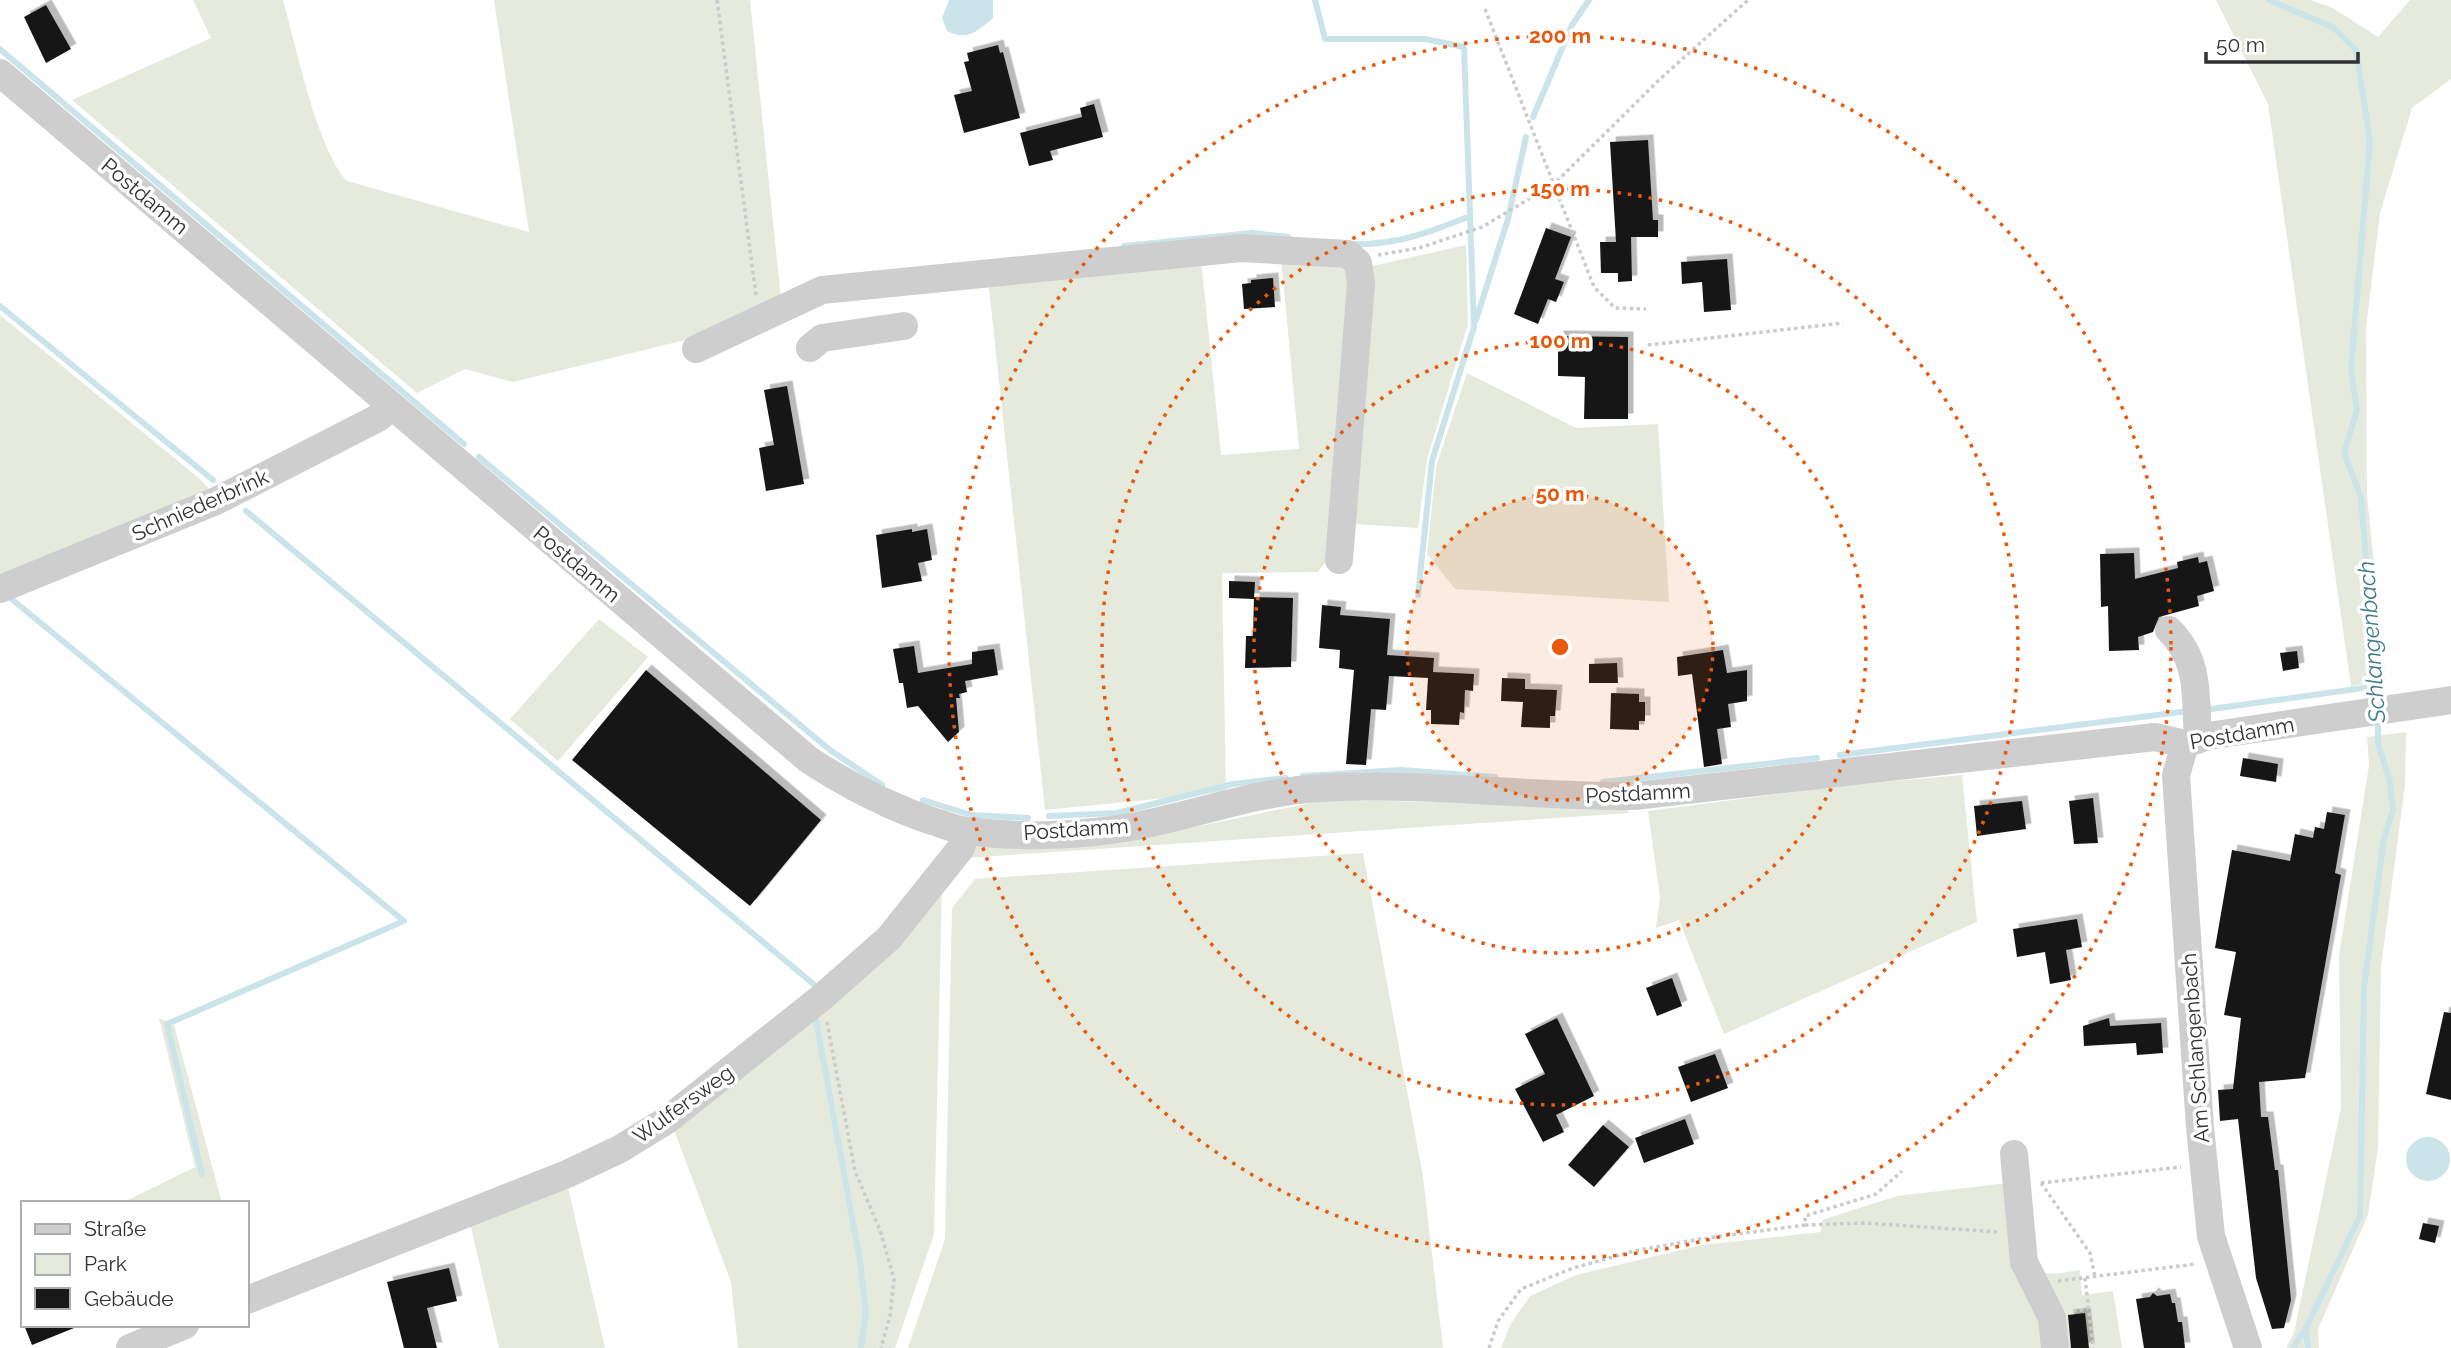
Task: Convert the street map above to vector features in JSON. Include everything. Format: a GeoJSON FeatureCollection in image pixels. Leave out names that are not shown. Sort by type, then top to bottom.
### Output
{"type":"FeatureCollection","features":[{"type":"Feature","properties":{"kind":"street","name":"Postdamm"},"geometry":{"type":"LineString","coordinates":[[0,72],[809,761],[858,792],[889,807],[966,831],[1098,831],[1137,825],[1248,797],[1321,788],[1421,787],[1579,797],[1634,796],[2155,737],[2194,726],[2346,716],[2451,701]]}},
{"type":"Feature","properties":{"kind":"street"},"geometry":{"type":"LineString","coordinates":[[696,349],[759,322],[822,290],[1241,247],[1348,254],[1359,262],[1361,284],[1339,561]]}},
{"type":"Feature","properties":{"kind":"street"},"geometry":{"type":"LineString","coordinates":[[810,348],[822,338],[904,326]]}},
{"type":"Feature","properties":{"kind":"street","name":"Schniederbrink"},"geometry":{"type":"LineString","coordinates":[[0,589],[216,501],[378,418],[392,406]]}},
{"type":"Feature","properties":{"kind":"street","name":"Am Schlangenbach"},"geometry":{"type":"LineString","coordinates":[[2169,630],[2182,643],[2192,661],[2194,726],[2176,775],[2203,1164],[2211,1236],[2248,1348]]}},
{"type":"Feature","properties":{"kind":"street","name":"Wulfersweg"},"geometry":{"type":"LineString","coordinates":[[248,1300],[567,1174],[620,1149],[667,1120],[821,998],[889,938],[961,848],[966,831]]}},
{"type":"Feature","properties":{"kind":"street"},"geometry":{"type":"LineString","coordinates":[[2014,1154],[2024,1262],[2052,1318],[2055,1348]]}},
{"type":"Feature","properties":{"kind":"street"},"geometry":{"type":"LineString","coordinates":[[130,1348],[180,1327]]}},
{"type":"Feature","properties":{"kind":"path"},"geometry":{"type":"LineString","coordinates":[[717,0],[759,322]]}},
{"type":"Feature","properties":{"kind":"path"},"geometry":{"type":"LineString","coordinates":[[1359,262],[1370,257],[1419,248],[1482,227],[1554,184],[1660,79],[1748,0]]}},
{"type":"Feature","properties":{"kind":"path"},"geometry":{"type":"LineString","coordinates":[[1485,9],[1594,287],[1615,308],[1646,309]]}},
{"type":"Feature","properties":{"kind":"path"},"geometry":{"type":"LineString","coordinates":[[1647,345],[1843,323]]}},
{"type":"Feature","properties":{"kind":"path"},"geometry":{"type":"LineString","coordinates":[[821,998],[855,1171],[880,1230],[894,1279],[890,1316],[881,1348]]}},
{"type":"Feature","properties":{"kind":"path"},"geometry":{"type":"LineString","coordinates":[[2042,1183],[2203,1164]]}},
{"type":"Feature","properties":{"kind":"path"},"geometry":{"type":"LineString","coordinates":[[1805,1225],[1804,1216],[1876,1194],[1902,1171]]}},
{"type":"Feature","properties":{"kind":"path"},"geometry":{"type":"LineString","coordinates":[[2037,1177],[2090,1253],[2095,1277]]}},
{"type":"Feature","properties":{"kind":"path"},"geometry":{"type":"LineString","coordinates":[[1489,1348],[1498,1321],[1521,1289],[1573,1268],[1634,1251],[1805,1225],[1865,1223],[2021,1233]]}},
{"type":"Feature","properties":{"kind":"path"},"geometry":{"type":"LineString","coordinates":[[2093,1348],[2083,1278],[2219,1261]]}},
{"type":"Feature","properties":{"kind":"green space"},"geometry":{"type":"Polygon","coordinates":[[[193,0],[283,0],[317,122],[336,166],[347,181],[529,232],[494,0],[750,0],[781,299],[714,333],[513,382],[465,369],[417,393],[72,100],[211,38],[193,0]]]}},
{"type":"Feature","properties":{"kind":"green space"},"geometry":{"type":"Polygon","coordinates":[[[2216,0],[2310,0],[2333,8],[2378,37],[2410,0],[2451,0],[2451,79],[2412,108],[2380,213],[2366,328],[2367,495],[2386,681],[2351,686],[2268,104],[2216,0]]]}},
{"type":"Feature","properties":{"kind":"green space"},"geometry":{"type":"Polygon","coordinates":[[[1466,245],[1468,324],[1427,459],[1418,528],[1354,524],[1368,267],[1466,245]]]}},
{"type":"Feature","properties":{"kind":"green space"},"geometry":{"type":"Polygon","coordinates":[[[1281,257],[1349,267],[1331,554],[1318,572],[1222,573],[1226,792],[1045,810],[989,288],[1002,277],[1201,259],[1221,455],[1299,449],[1281,257]]]}},
{"type":"Feature","properties":{"kind":"green space"},"geometry":{"type":"Polygon","coordinates":[[[0,315],[201,480],[214,494],[0,583],[0,315]]]}},
{"type":"Feature","properties":{"kind":"green space"},"geometry":{"type":"Polygon","coordinates":[[[1467,373],[1576,428],[1658,424],[1669,602],[1455,589],[1427,554],[1436,467],[1467,373]]]}},
{"type":"Feature","properties":{"kind":"green space"},"geometry":{"type":"Polygon","coordinates":[[[599,619],[648,657],[558,761],[510,719],[599,619]]]}},
{"type":"Feature","properties":{"kind":"green space"},"geometry":{"type":"Polygon","coordinates":[[[2406,732],[2405,785],[2381,967],[2378,1148],[2368,1215],[2318,1329],[2319,1348],[2286,1348],[2294,1333],[2341,1108],[2339,956],[2369,765],[2367,737],[2406,732]]]}},
{"type":"Feature","properties":{"kind":"green space"},"geometry":{"type":"Polygon","coordinates":[[[1962,775],[1977,922],[1724,1034],[1679,920],[1656,928],[1660,897],[1648,811],[1838,786],[1962,775]]]}},
{"type":"Feature","properties":{"kind":"green space"},"geometry":{"type":"Polygon","coordinates":[[[1325,800],[1625,805],[1629,813],[966,858],[979,842],[1141,838],[1325,800]]]}},
{"type":"Feature","properties":{"kind":"green space"},"geometry":{"type":"Polygon","coordinates":[[[1363,853],[1423,1177],[1443,1348],[908,1348],[945,1239],[952,908],[975,879],[1363,853]]]}},
{"type":"Feature","properties":{"kind":"green space"},"geometry":{"type":"Polygon","coordinates":[[[942,887],[934,1234],[895,1348],[738,1348],[731,1282],[674,1130],[942,887]]]}},
{"type":"Feature","properties":{"kind":"green space"},"geometry":{"type":"Polygon","coordinates":[[[159,1018],[174,1025],[221,1201],[126,1201],[195,1167],[159,1018]]]}},
{"type":"Feature","properties":{"kind":"green space"},"geometry":{"type":"Polygon","coordinates":[[[2025,1181],[2032,1247],[2040,1269],[2047,1273],[2080,1270],[2082,1295],[2113,1291],[2122,1348],[1501,1348],[1510,1325],[1530,1296],[1576,1275],[1702,1245],[1821,1232],[1822,1220],[1897,1196],[2025,1181]]]}},
{"type":"Feature","properties":{"kind":"green space"},"geometry":{"type":"Polygon","coordinates":[[[567,1183],[605,1348],[499,1348],[470,1223],[567,1183]]]}},
{"type":"Feature","properties":{"kind":"water"},"geometry":{"type":"Polygon","coordinates":[[[949,0],[993,0],[993,18],[972,34],[954,34],[947,31],[942,18],[949,0]]]}},
{"type":"Feature","properties":{"kind":"water"},"geometry":{"type":"Polygon","coordinates":[[[2428,1137],[2443,1144],[2450,1159],[2443,1174],[2428,1181],[2413,1174],[2406,1159],[2413,1144],[2428,1137]]]}},
{"type":"Feature","properties":{"kind":"building"},"geometry":{"type":"Polygon","coordinates":[[[46,5],[71,49],[46,63],[24,17],[46,5]]]}},
{"type":"Feature","properties":{"kind":"building"},"geometry":{"type":"Polygon","coordinates":[[[998,45],[1000,53],[1003,52],[1020,118],[964,133],[954,95],[972,91],[964,62],[969,61],[967,53],[998,45]]]}},
{"type":"Feature","properties":{"kind":"building"},"geometry":{"type":"Polygon","coordinates":[[[1094,104],[1103,137],[1050,151],[1053,160],[1029,166],[1020,133],[1082,117],[1080,108],[1094,104]]]}},
{"type":"Feature","properties":{"kind":"building"},"geometry":{"type":"Polygon","coordinates":[[[1648,140],[1653,220],[1658,220],[1658,237],[1631,237],[1632,281],[1618,282],[1618,273],[1601,273],[1600,242],[1616,242],[1610,142],[1648,140]]]}},
{"type":"Feature","properties":{"kind":"building"},"geometry":{"type":"Polygon","coordinates":[[[1546,228],[1571,237],[1555,279],[1564,282],[1556,302],[1548,299],[1538,324],[1514,314],[1546,228]]]}},
{"type":"Feature","properties":{"kind":"building"},"geometry":{"type":"Polygon","coordinates":[[[1727,259],[1731,310],[1704,312],[1702,282],[1682,284],[1681,262],[1727,259]]]}},
{"type":"Feature","properties":{"kind":"building"},"geometry":{"type":"Polygon","coordinates":[[[1273,278],[1275,307],[1244,309],[1242,284],[1251,283],[1251,280],[1273,278]]]}},
{"type":"Feature","properties":{"kind":"building"},"geometry":{"type":"Polygon","coordinates":[[[1558,336],[1628,337],[1628,419],[1584,419],[1585,377],[1558,376],[1558,336]]]}},
{"type":"Feature","properties":{"kind":"building"},"geometry":{"type":"Polygon","coordinates":[[[787,386],[804,484],[766,491],[759,448],[774,445],[764,390],[787,386]]]}},
{"type":"Feature","properties":{"kind":"building"},"geometry":{"type":"Polygon","coordinates":[[[912,529],[912,532],[927,529],[932,560],[918,563],[922,581],[882,588],[876,535],[912,529]]]}},
{"type":"Feature","properties":{"kind":"building"},"geometry":{"type":"Polygon","coordinates":[[[2134,553],[2135,579],[2178,568],[2177,562],[2198,557],[2199,563],[2207,561],[2214,591],[2197,596],[2199,606],[2159,617],[2153,632],[2138,637],[2139,650],[2109,651],[2108,606],[2101,607],[2100,554],[2134,553]]]}},
{"type":"Feature","properties":{"kind":"building"},"geometry":{"type":"Polygon","coordinates":[[[1229,581],[1255,582],[1254,599],[1229,598],[1229,581]]]}},
{"type":"Feature","properties":{"kind":"building"},"geometry":{"type":"Polygon","coordinates":[[[1254,597],[1293,598],[1291,667],[1245,668],[1246,636],[1253,636],[1254,597]]]}},
{"type":"Feature","properties":{"kind":"building"},"geometry":{"type":"Polygon","coordinates":[[[1322,605],[1341,607],[1340,615],[1390,619],[1387,655],[1434,658],[1433,672],[1474,674],[1473,691],[1465,690],[1464,713],[1460,712],[1459,725],[1431,724],[1431,710],[1426,710],[1428,678],[1389,676],[1386,710],[1371,709],[1366,765],[1346,764],[1354,670],[1339,668],[1340,650],[1319,648],[1322,605]]]}},
{"type":"Feature","properties":{"kind":"building"},"geometry":{"type":"Polygon","coordinates":[[[914,646],[918,673],[972,664],[972,652],[994,649],[998,675],[965,681],[967,692],[956,698],[959,732],[948,742],[918,706],[907,708],[893,649],[914,646]]]}},
{"type":"Feature","properties":{"kind":"building"},"geometry":{"type":"Polygon","coordinates":[[[1723,650],[1727,673],[1747,670],[1747,701],[1728,704],[1731,727],[1717,729],[1722,764],[1704,767],[1692,674],[1678,676],[1677,657],[1723,650]]]}},
{"type":"Feature","properties":{"kind":"building"},"geometry":{"type":"Polygon","coordinates":[[[2297,651],[2299,668],[2283,671],[2280,653],[2297,651]]]}},
{"type":"Feature","properties":{"kind":"building"},"geometry":{"type":"Polygon","coordinates":[[[1617,663],[1618,683],[1589,683],[1589,664],[1617,663]]]}},
{"type":"Feature","properties":{"kind":"building"},"geometry":{"type":"Polygon","coordinates":[[[646,670],[821,820],[750,906],[572,760],[646,670]]]}},
{"type":"Feature","properties":{"kind":"building"},"geometry":{"type":"Polygon","coordinates":[[[1502,678],[1525,679],[1525,689],[1557,690],[1555,716],[1550,716],[1550,728],[1521,727],[1523,702],[1501,701],[1502,678]]]}},
{"type":"Feature","properties":{"kind":"building"},"geometry":{"type":"Polygon","coordinates":[[[1611,693],[1639,694],[1639,702],[1645,702],[1645,721],[1639,721],[1639,730],[1610,729],[1611,693]]]}},
{"type":"Feature","properties":{"kind":"building"},"geometry":{"type":"Polygon","coordinates":[[[2243,758],[2278,764],[2276,782],[2240,776],[2243,758]]]}},
{"type":"Feature","properties":{"kind":"building"},"geometry":{"type":"Polygon","coordinates":[[[2093,798],[2098,843],[2074,844],[2069,801],[2093,798]]]}},
{"type":"Feature","properties":{"kind":"building"},"geometry":{"type":"Polygon","coordinates":[[[2022,801],[2026,829],[1977,836],[1974,806],[2022,801]]]}},
{"type":"Feature","properties":{"kind":"building"},"geometry":{"type":"Polygon","coordinates":[[[2327,812],[2345,815],[2335,873],[2341,875],[2305,1078],[2259,1082],[2261,1117],[2268,1117],[2275,1170],[2278,1170],[2291,1300],[2284,1328],[2272,1329],[2256,1278],[2238,1119],[2220,1121],[2218,1090],[2233,1089],[2241,1018],[2224,1015],[2236,952],[2215,948],[2232,850],[2290,861],[2295,834],[2313,838],[2315,827],[2324,829],[2327,812]]]}},
{"type":"Feature","properties":{"kind":"building"},"geometry":{"type":"Polygon","coordinates":[[[2077,919],[2082,947],[2066,950],[2071,980],[2050,984],[2045,952],[2017,957],[2013,929],[2077,919]]]}},
{"type":"Feature","properties":{"kind":"building"},"geometry":{"type":"Polygon","coordinates":[[[1672,978],[1682,1006],[1657,1016],[1646,988],[1672,978]]]}},
{"type":"Feature","properties":{"kind":"building"},"geometry":{"type":"Polygon","coordinates":[[[2444,1012],[2451,1013],[2451,1100],[2426,1094],[2444,1012]]]}},
{"type":"Feature","properties":{"kind":"building"},"geometry":{"type":"Polygon","coordinates":[[[1557,1018],[1594,1096],[1556,1115],[1564,1132],[1543,1142],[1515,1089],[1545,1074],[1525,1034],[1557,1018]]]}},
{"type":"Feature","properties":{"kind":"building"},"geometry":{"type":"Polygon","coordinates":[[[2109,1018],[2110,1026],[2161,1023],[2163,1053],[2137,1055],[2136,1043],[2084,1046],[2083,1026],[2109,1018]]]}},
{"type":"Feature","properties":{"kind":"building"},"geometry":{"type":"Polygon","coordinates":[[[1715,1054],[1728,1088],[1691,1102],[1678,1067],[1715,1054]]]}},
{"type":"Feature","properties":{"kind":"building"},"geometry":{"type":"Polygon","coordinates":[[[1685,1119],[1694,1144],[1644,1163],[1635,1138],[1685,1119]]]}},
{"type":"Feature","properties":{"kind":"building"},"geometry":{"type":"Polygon","coordinates":[[[1603,1125],[1629,1147],[1594,1187],[1568,1165],[1603,1125]]]}},
{"type":"Feature","properties":{"kind":"building"},"geometry":{"type":"Polygon","coordinates":[[[2423,1223],[2439,1226],[2435,1243],[2419,1239],[2423,1223]]]}},
{"type":"Feature","properties":{"kind":"building"},"geometry":{"type":"Polygon","coordinates":[[[449,1268],[457,1301],[427,1308],[437,1348],[404,1348],[387,1282],[449,1268]]]}},
{"type":"Feature","properties":{"kind":"building"},"geometry":{"type":"Polygon","coordinates":[[[2153,1293],[2157,1296],[2170,1294],[2172,1303],[2175,1303],[2178,1322],[2182,1322],[2185,1348],[2144,1348],[2136,1299],[2150,1297],[2153,1293]]]}},
{"type":"Feature","properties":{"kind":"building"},"geometry":{"type":"Polygon","coordinates":[[[2085,1313],[2089,1348],[2071,1348],[2068,1315],[2085,1313]]]}},
{"type":"Feature","properties":{"kind":"building"},"geometry":{"type":"Polygon","coordinates":[[[25,1327],[77,1327],[32,1345],[25,1327]]]}},
{"type":"Feature","properties":{"kind":"waterway"},"geometry":{"type":"LineString","coordinates":[[1315,0],[1325,39],[1425,39],[1464,47],[1474,327],[1432,461],[1418,595]]}},
{"type":"Feature","properties":{"kind":"waterway"},"geometry":{"type":"LineString","coordinates":[[1533,117],[1572,25],[1589,0]]}},
{"type":"Feature","properties":{"kind":"waterway","name":"Schlangenbach"},"geometry":{"type":"LineString","coordinates":[[2269,0],[2334,28],[2356,50],[2370,141],[2351,369],[2357,410],[2344,453],[2361,497],[2378,705]]}},
{"type":"Feature","properties":{"kind":"waterway"},"geometry":{"type":"LineString","coordinates":[[0,49],[464,444]]}},
{"type":"Feature","properties":{"kind":"waterway"},"geometry":{"type":"LineString","coordinates":[[1476,320],[1508,219],[1526,137]]}},
{"type":"Feature","properties":{"kind":"waterway"},"geometry":{"type":"LineString","coordinates":[[1351,244],[1397,240],[1470,216]]}},
{"type":"Feature","properties":{"kind":"waterway"},"geometry":{"type":"LineString","coordinates":[[1124,246],[1252,233],[1288,237]]}},
{"type":"Feature","properties":{"kind":"waterway"},"geometry":{"type":"LineString","coordinates":[[0,306],[213,480]]}},
{"type":"Feature","properties":{"kind":"waterway"},"geometry":{"type":"LineString","coordinates":[[479,457],[830,750],[882,785]]}},
{"type":"Feature","properties":{"kind":"waterway"},"geometry":{"type":"LineString","coordinates":[[246,511],[817,987]]}},
{"type":"Feature","properties":{"kind":"waterway"},"geometry":{"type":"LineString","coordinates":[[9,597],[404,921],[167,1024],[202,1174]]}},
{"type":"Feature","properties":{"kind":"waterway"},"geometry":{"type":"LineString","coordinates":[[2204,710],[2378,686]]}},
{"type":"Feature","properties":{"kind":"waterway"},"geometry":{"type":"LineString","coordinates":[[1840,755],[2189,711]]}},
{"type":"Feature","properties":{"kind":"waterway","name":"Schlangenbach"},"geometry":{"type":"LineString","coordinates":[[2293,1348],[2306,1328],[2360,1216],[2364,987],[2384,838],[2393,810],[2389,778],[2378,744],[2378,720]]}},
{"type":"Feature","properties":{"kind":"waterway"},"geometry":{"type":"LineString","coordinates":[[1603,782],[1817,758]]}},
{"type":"Feature","properties":{"kind":"waterway"},"geometry":{"type":"LineString","coordinates":[[1303,776],[1401,770],[1495,777]]}},
{"type":"Feature","properties":{"kind":"waterway"},"geometry":{"type":"LineString","coordinates":[[1049,816],[1117,813],[1233,784],[1286,778]]}},
{"type":"Feature","properties":{"kind":"waterway"},"geometry":{"type":"LineString","coordinates":[[923,800],[971,815],[1028,818]]}},
{"type":"Feature","properties":{"kind":"waterway"},"geometry":{"type":"LineString","coordinates":[[816,1020],[860,1261],[866,1311],[861,1348]]}},
{"type":"Feature","properties":{"kind":"waterway","name":"Schlangenbach"},"geometry":{"type":"LineString","coordinates":[[2306,1328],[2308,1348]]}}]}
